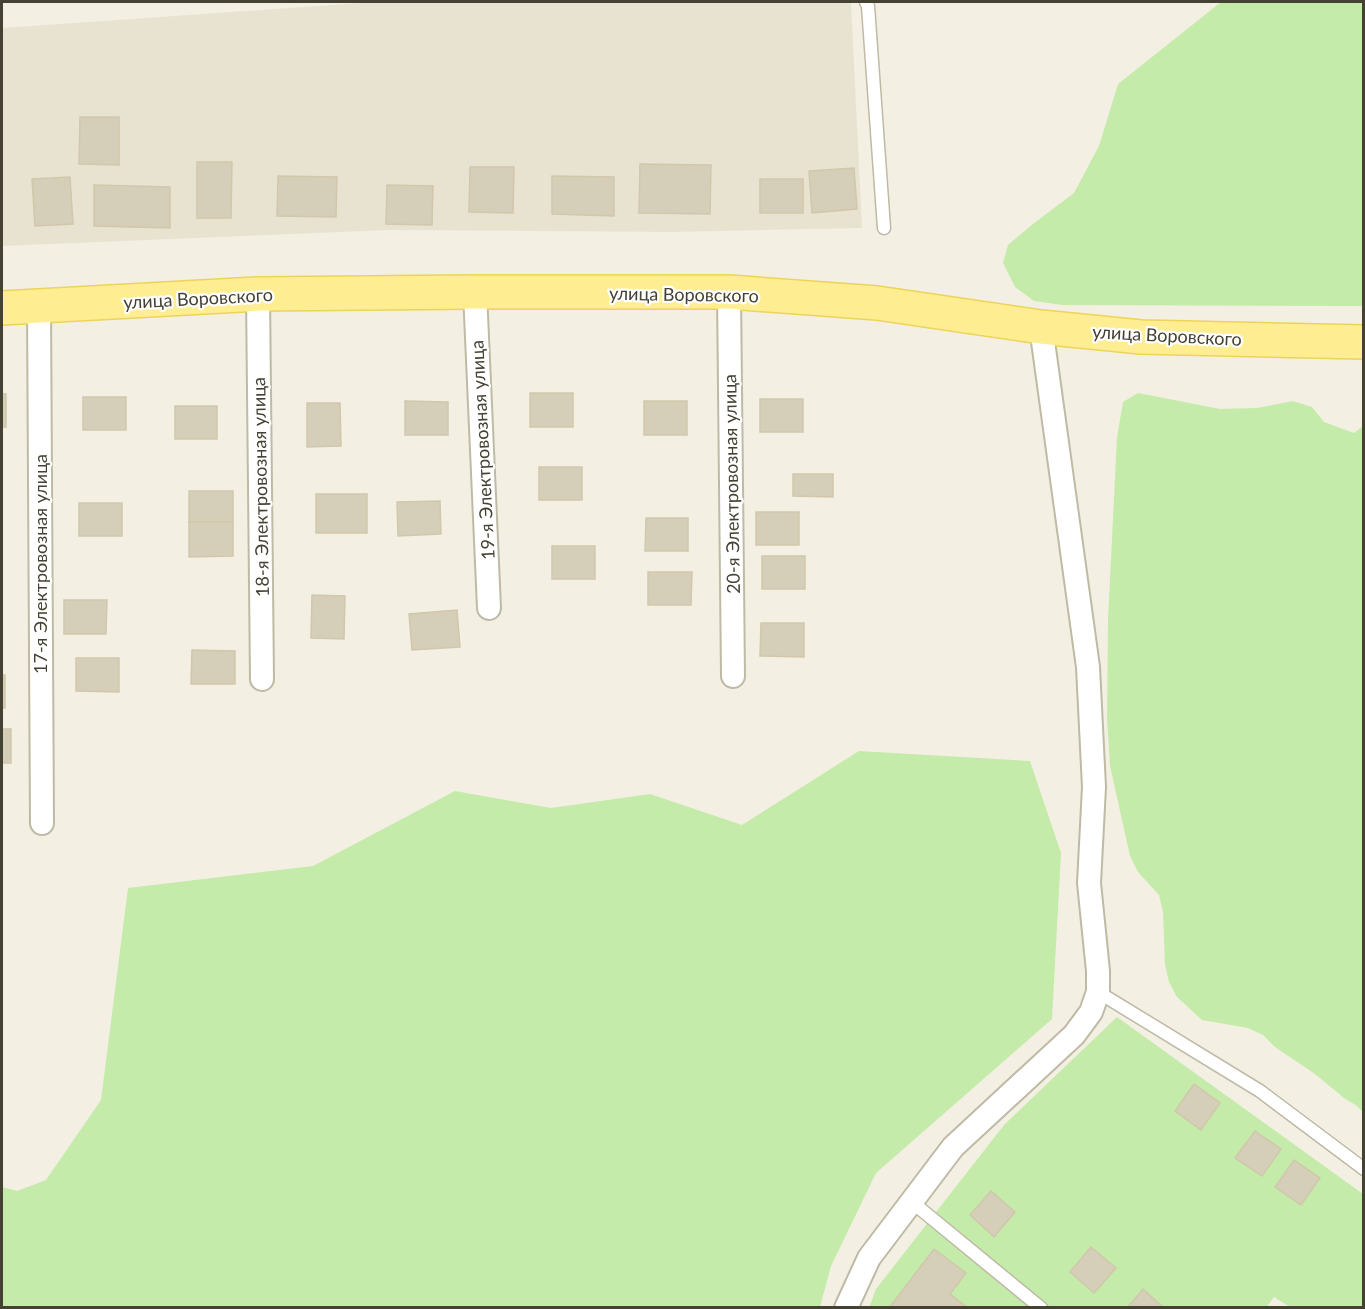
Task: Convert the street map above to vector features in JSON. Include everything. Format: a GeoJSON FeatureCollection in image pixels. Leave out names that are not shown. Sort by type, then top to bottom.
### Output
{"type":"FeatureCollection","features":[{"type":"Feature","properties":{"kind":"main road","name":"улица Воровского"},"geometry":{"type":"LineString","coordinates":[[2,308],[258,294],[729,292],[877,303],[1041,327],[1141,337],[1364,342]]}},
{"type":"Feature","properties":{"kind":"street","name":"19-я Электровозная улица"},"geometry":{"type":"LineString","coordinates":[[474,292],[489,608]]}},
{"type":"Feature","properties":{"kind":"street","name":"20-я Электровозная улица"},"geometry":{"type":"LineString","coordinates":[[729,292],[733,676]]}},
{"type":"Feature","properties":{"kind":"street","name":"18-я Электровозная улица"},"geometry":{"type":"LineString","coordinates":[[258,294],[262,679]]}},
{"type":"Feature","properties":{"kind":"street","name":"17-я Электровозная улица"},"geometry":{"type":"LineString","coordinates":[[39,306],[42,823]]}},
{"type":"Feature","properties":{"kind":"street"},"geometry":{"type":"LineString","coordinates":[[846,1308],[869,1258],[953,1148],[1074,1035],[1091,1012],[1098,992],[1089,883],[1094,787],[1088,667],[1041,327]]}},
{"type":"Feature","properties":{"kind":"lane"},"geometry":{"type":"LineString","coordinates":[[866,2],[884,228]]}},
{"type":"Feature","properties":{"kind":"lane"},"geometry":{"type":"LineString","coordinates":[[1098,992],[1260,1092],[1364,1169]]}},
{"type":"Feature","properties":{"kind":"lane"},"geometry":{"type":"LineString","coordinates":[[912,1202],[1041,1308]]}},
{"type":"Feature","properties":{"kind":"shaded area"},"geometry":{"type":"Polygon","coordinates":[[[375,2],[851,2],[862,228],[672,232],[390,230],[2,246],[2,28],[375,2]]]}},
{"type":"Feature","properties":{"kind":"green space"},"geometry":{"type":"Polygon","coordinates":[[[1221,2],[1363,2],[1363,306],[1062,305],[1034,301],[1015,287],[1003,263],[1008,245],[1074,193],[1099,146],[1118,84],[1221,2]]]}},
{"type":"Feature","properties":{"kind":"green space"},"geometry":{"type":"Polygon","coordinates":[[[1138,393],[1220,409],[1257,408],[1293,401],[1312,407],[1324,422],[1354,433],[1363,426],[1363,1112],[1315,1074],[1275,1047],[1263,1035],[1248,1028],[1202,1020],[1177,997],[1169,982],[1165,965],[1163,912],[1159,895],[1138,872],[1130,856],[1110,766],[1107,718],[1108,620],[1117,437],[1123,402],[1138,393]]]}},
{"type":"Feature","properties":{"kind":"green space"},"geometry":{"type":"Polygon","coordinates":[[[859,751],[1030,761],[1061,853],[1052,1019],[876,1173],[831,1266],[820,1307],[2,1307],[2,1187],[17,1191],[46,1180],[101,1100],[128,888],[313,866],[455,791],[551,808],[650,794],[742,825],[859,751]]]}},
{"type":"Feature","properties":{"kind":"green space"},"geometry":{"type":"Polygon","coordinates":[[[1117,1017],[1363,1194],[1363,1307],[1290,1307],[1274,1297],[1266,1308],[869,1308],[876,1289],[1004,1125],[1117,1017]]]}},
{"type":"Feature","properties":{"kind":"building"},"geometry":{"type":"Polygon","coordinates":[[[80,117],[119,117],[119,165],[79,164],[80,117]]]}},
{"type":"Feature","properties":{"kind":"building"},"geometry":{"type":"Polygon","coordinates":[[[197,162],[232,162],[231,218],[197,218],[197,162]]]}},
{"type":"Feature","properties":{"kind":"building"},"geometry":{"type":"Polygon","coordinates":[[[640,164],[711,165],[710,214],[639,213],[640,164]]]}},
{"type":"Feature","properties":{"kind":"building"},"geometry":{"type":"Polygon","coordinates":[[[470,167],[514,167],[513,213],[469,212],[470,167]]]}},
{"type":"Feature","properties":{"kind":"building"},"geometry":{"type":"Polygon","coordinates":[[[854,168],[857,209],[812,213],[809,171],[854,168]]]}},
{"type":"Feature","properties":{"kind":"building"},"geometry":{"type":"Polygon","coordinates":[[[278,176],[337,177],[336,217],[277,216],[278,176]]]}},
{"type":"Feature","properties":{"kind":"building"},"geometry":{"type":"Polygon","coordinates":[[[552,176],[614,177],[614,216],[552,214],[552,176]]]}},
{"type":"Feature","properties":{"kind":"building"},"geometry":{"type":"Polygon","coordinates":[[[70,177],[73,224],[35,226],[32,179],[70,177]]]}},
{"type":"Feature","properties":{"kind":"building"},"geometry":{"type":"Polygon","coordinates":[[[760,179],[803,179],[803,213],[760,213],[760,179]]]}},
{"type":"Feature","properties":{"kind":"building"},"geometry":{"type":"Polygon","coordinates":[[[94,185],[170,187],[170,228],[94,226],[94,185]]]}},
{"type":"Feature","properties":{"kind":"building"},"geometry":{"type":"Polygon","coordinates":[[[387,185],[433,186],[432,225],[386,224],[387,185]]]}},
{"type":"Feature","properties":{"kind":"building"},"geometry":{"type":"Polygon","coordinates":[[[530,393],[573,393],[573,427],[530,427],[530,393]]]}},
{"type":"Feature","properties":{"kind":"building"},"geometry":{"type":"Polygon","coordinates":[[[2,394],[6,394],[6,427],[2,427],[2,394]]]}},
{"type":"Feature","properties":{"kind":"building"},"geometry":{"type":"Polygon","coordinates":[[[83,397],[126,397],[126,430],[83,430],[83,397]]]}},
{"type":"Feature","properties":{"kind":"building"},"geometry":{"type":"Polygon","coordinates":[[[760,399],[803,399],[803,432],[760,432],[760,399]]]}},
{"type":"Feature","properties":{"kind":"building"},"geometry":{"type":"Polygon","coordinates":[[[405,401],[448,402],[448,435],[405,435],[405,401]]]}},
{"type":"Feature","properties":{"kind":"building"},"geometry":{"type":"Polygon","coordinates":[[[644,401],[687,401],[687,435],[644,435],[644,401]]]}},
{"type":"Feature","properties":{"kind":"building"},"geometry":{"type":"Polygon","coordinates":[[[307,403],[340,403],[341,446],[307,447],[307,403]]]}},
{"type":"Feature","properties":{"kind":"building"},"geometry":{"type":"Polygon","coordinates":[[[175,406],[217,406],[217,439],[175,439],[175,406]]]}},
{"type":"Feature","properties":{"kind":"building"},"geometry":{"type":"Polygon","coordinates":[[[539,467],[582,467],[582,500],[539,500],[539,467]]]}},
{"type":"Feature","properties":{"kind":"building"},"geometry":{"type":"Polygon","coordinates":[[[793,474],[833,474],[833,497],[793,496],[793,474]]]}},
{"type":"Feature","properties":{"kind":"building"},"geometry":{"type":"Polygon","coordinates":[[[189,491],[233,491],[233,522],[189,522],[189,491]]]}},
{"type":"Feature","properties":{"kind":"building"},"geometry":{"type":"Polygon","coordinates":[[[316,494],[367,494],[367,533],[316,533],[316,494]]]}},
{"type":"Feature","properties":{"kind":"building"},"geometry":{"type":"Polygon","coordinates":[[[440,501],[441,534],[398,536],[397,502],[440,501]]]}},
{"type":"Feature","properties":{"kind":"building"},"geometry":{"type":"Polygon","coordinates":[[[79,503],[122,503],[122,536],[79,536],[79,503]]]}},
{"type":"Feature","properties":{"kind":"building"},"geometry":{"type":"Polygon","coordinates":[[[756,512],[799,512],[799,545],[756,545],[756,512]]]}},
{"type":"Feature","properties":{"kind":"building"},"geometry":{"type":"Polygon","coordinates":[[[646,518],[688,518],[688,551],[645,551],[646,518]]]}},
{"type":"Feature","properties":{"kind":"building"},"geometry":{"type":"Polygon","coordinates":[[[189,522],[233,522],[233,556],[189,557],[189,522]]]}},
{"type":"Feature","properties":{"kind":"building"},"geometry":{"type":"Polygon","coordinates":[[[552,546],[595,546],[595,579],[552,579],[552,546]]]}},
{"type":"Feature","properties":{"kind":"building"},"geometry":{"type":"Polygon","coordinates":[[[762,556],[805,556],[805,589],[762,589],[762,556]]]}},
{"type":"Feature","properties":{"kind":"building"},"geometry":{"type":"Polygon","coordinates":[[[648,572],[692,572],[691,605],[648,605],[648,572]]]}},
{"type":"Feature","properties":{"kind":"building"},"geometry":{"type":"Polygon","coordinates":[[[312,595],[345,596],[344,639],[311,638],[312,595]]]}},
{"type":"Feature","properties":{"kind":"building"},"geometry":{"type":"Polygon","coordinates":[[[64,600],[107,600],[106,634],[64,634],[64,600]]]}},
{"type":"Feature","properties":{"kind":"building"},"geometry":{"type":"Polygon","coordinates":[[[457,610],[460,647],[412,650],[409,614],[457,610]]]}},
{"type":"Feature","properties":{"kind":"building"},"geometry":{"type":"Polygon","coordinates":[[[761,623],[804,623],[804,657],[760,656],[761,623]]]}},
{"type":"Feature","properties":{"kind":"building"},"geometry":{"type":"Polygon","coordinates":[[[192,650],[235,651],[235,684],[191,684],[192,650]]]}},
{"type":"Feature","properties":{"kind":"building"},"geometry":{"type":"Polygon","coordinates":[[[76,658],[119,658],[119,692],[76,691],[76,658]]]}},
{"type":"Feature","properties":{"kind":"building"},"geometry":{"type":"Polygon","coordinates":[[[2,675],[5,675],[5,708],[2,708],[2,675]]]}},
{"type":"Feature","properties":{"kind":"building"},"geometry":{"type":"Polygon","coordinates":[[[2,729],[11,729],[11,763],[2,763],[2,729]]]}},
{"type":"Feature","properties":{"kind":"building"},"geometry":{"type":"Polygon","coordinates":[[[1194,1084],[1220,1103],[1201,1130],[1175,1111],[1194,1084]]]}},
{"type":"Feature","properties":{"kind":"building"},"geometry":{"type":"Polygon","coordinates":[[[1255,1131],[1281,1149],[1262,1176],[1235,1158],[1255,1131]]]}},
{"type":"Feature","properties":{"kind":"building"},"geometry":{"type":"Polygon","coordinates":[[[1294,1160],[1320,1178],[1301,1205],[1275,1187],[1294,1160]]]}},
{"type":"Feature","properties":{"kind":"building"},"geometry":{"type":"Polygon","coordinates":[[[991,1191],[1015,1212],[994,1237],[970,1215],[991,1191]]]}},
{"type":"Feature","properties":{"kind":"building"},"geometry":{"type":"Polygon","coordinates":[[[1091,1247],[1116,1268],[1094,1293],[1070,1272],[1091,1247]]]}},
{"type":"Feature","properties":{"kind":"building"},"geometry":{"type":"Polygon","coordinates":[[[934,1249],[966,1273],[950,1294],[968,1308],[889,1308],[934,1249]]]}},
{"type":"Feature","properties":{"kind":"building"},"geometry":{"type":"Polygon","coordinates":[[[1143,1289],[1164,1308],[1127,1308],[1143,1289]]]}}]}
